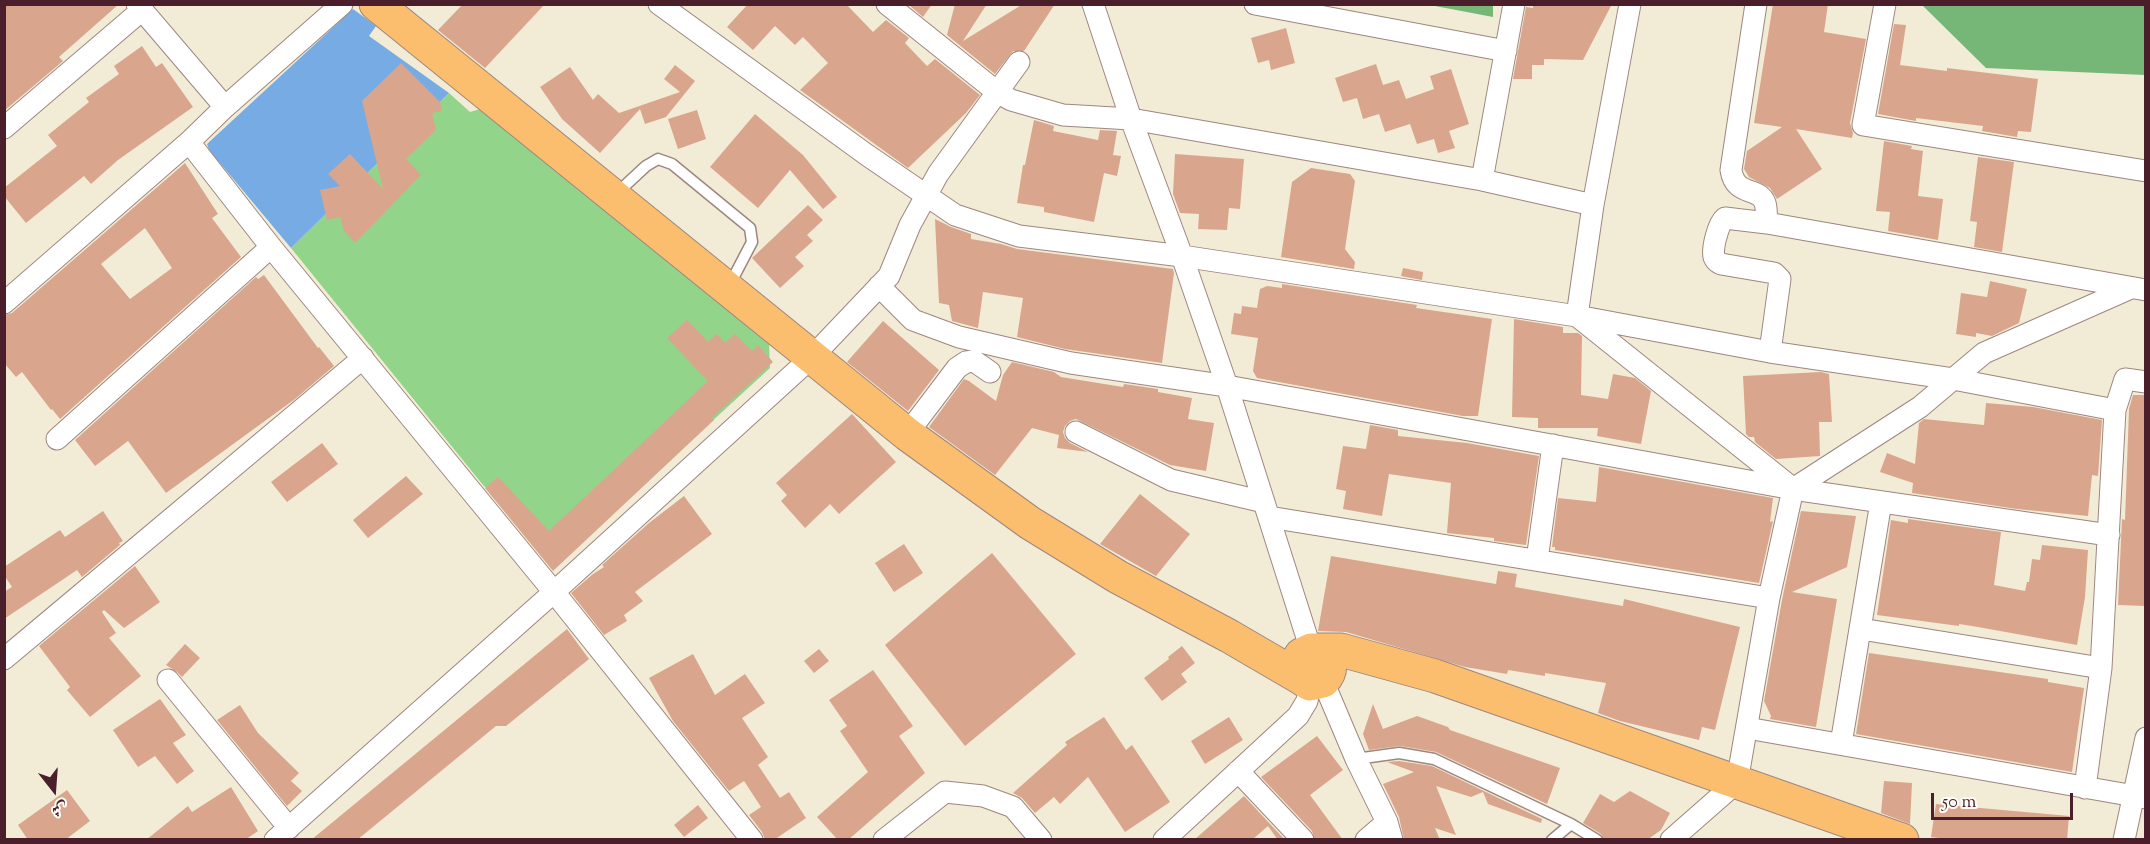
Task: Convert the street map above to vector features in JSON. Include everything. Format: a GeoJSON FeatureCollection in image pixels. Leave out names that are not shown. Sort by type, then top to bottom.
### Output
{"type":"FeatureCollection","features":[{"type":"Feature","properties":{"kind":"main road"},"geometry":{"type":"LineString","coordinates":[[376,4],[907,434],[1030,524],[1118,577],[1229,636],[1314,666],[1387,663],[1435,676],[1902,840]]}},
{"type":"Feature","properties":{"kind":"street"},"geometry":{"type":"LineString","coordinates":[[4,303],[189,142],[225,107],[342,4]]}},
{"type":"Feature","properties":{"kind":"street"},"geometry":{"type":"LineString","coordinates":[[659,4],[955,215],[1019,236],[1182,256],[1577,316],[1770,352],[1953,379],[2115,410]]}},
{"type":"Feature","properties":{"kind":"street"},"geometry":{"type":"LineString","coordinates":[[886,4],[997,92],[1011,100],[1063,115],[1131,119],[1482,180],[1593,205]]}},
{"type":"Feature","properties":{"kind":"street"},"geometry":{"type":"LineString","coordinates":[[1093,4],[1131,119],[1227,386],[1314,666],[1390,831],[1366,840]]}},
{"type":"Feature","properties":{"kind":"street"},"geometry":{"type":"LineString","coordinates":[[1255,4],[1506,51]]}},
{"type":"Feature","properties":{"kind":"street"},"geometry":{"type":"LineString","coordinates":[[1482,180],[1514,4]]}},
{"type":"Feature","properties":{"kind":"street"},"geometry":{"type":"LineString","coordinates":[[1577,316],[1593,205],[1630,4]]}},
{"type":"Feature","properties":{"kind":"street"},"geometry":{"type":"LineString","coordinates":[[1756,4],[1731,170],[1734,181],[1741,189],[1762,197],[1765,203],[1767,223]]}},
{"type":"Feature","properties":{"kind":"street"},"geometry":{"type":"LineString","coordinates":[[1886,4],[1863,126],[2145,171]]}},
{"type":"Feature","properties":{"kind":"street"},"geometry":{"type":"LineString","coordinates":[[4,128],[140,7],[225,107]]}},
{"type":"Feature","properties":{"kind":"street"},"geometry":{"type":"LineString","coordinates":[[168,680],[282,834],[554,592],[812,357],[889,276],[910,225],[938,174],[1020,62]]}},
{"type":"Feature","properties":{"kind":"street"},"geometry":{"type":"LineString","coordinates":[[189,142],[271,247],[554,592],[752,840]]}},
{"type":"Feature","properties":{"kind":"street"},"geometry":{"type":"LineString","coordinates":[[1770,352],[1779,276],[1716,261],[1714,254],[1718,227],[1725,218],[1767,223],[2138,289]]}},
{"type":"Feature","properties":{"kind":"street"},"geometry":{"type":"LineString","coordinates":[[57,439],[271,247]]}},
{"type":"Feature","properties":{"kind":"street"},"geometry":{"type":"LineString","coordinates":[[879,286],[913,320],[959,337],[1071,363],[1227,386],[1793,489],[2109,535]]}},
{"type":"Feature","properties":{"kind":"street"},"geometry":{"type":"LineString","coordinates":[[1671,840],[1737,782],[1769,598],[1793,489],[1920,407],[1971,362],[1999,345],[2138,289]]}},
{"type":"Feature","properties":{"kind":"street"},"geometry":{"type":"LineString","coordinates":[[1577,316],[1793,489]]}},
{"type":"Feature","properties":{"kind":"street"},"geometry":{"type":"LineString","coordinates":[[4,659],[363,358]]}},
{"type":"Feature","properties":{"kind":"street"},"geometry":{"type":"LineString","coordinates":[[907,434],[957,368],[966,362],[974,361],[990,372]]}},
{"type":"Feature","properties":{"kind":"street"},"geometry":{"type":"LineString","coordinates":[[2085,788],[2101,668],[2115,410],[2125,379],[2145,382]]}},
{"type":"Feature","properties":{"kind":"street"},"geometry":{"type":"LineString","coordinates":[[1076,432],[1171,480],[1267,509],[1537,561],[1769,598]]}},
{"type":"Feature","properties":{"kind":"street"},"geometry":{"type":"LineString","coordinates":[[1537,561],[1553,445]]}},
{"type":"Feature","properties":{"kind":"street"},"geometry":{"type":"LineString","coordinates":[[1841,744],[1881,502]]}},
{"type":"Feature","properties":{"kind":"street"},"geometry":{"type":"LineString","coordinates":[[1861,629],[2101,668]]}},
{"type":"Feature","properties":{"kind":"street"},"geometry":{"type":"LineString","coordinates":[[1164,840],[1298,716],[1306,701],[1314,666]]}},
{"type":"Feature","properties":{"kind":"street"},"geometry":{"type":"LineString","coordinates":[[1747,728],[2139,797]]}},
{"type":"Feature","properties":{"kind":"street"},"geometry":{"type":"LineString","coordinates":[[2132,836],[2139,797],[2145,738]]}},
{"type":"Feature","properties":{"kind":"street"},"geometry":{"type":"LineString","coordinates":[[1238,771],[1303,840]]}},
{"type":"Feature","properties":{"kind":"street"},"geometry":{"type":"LineString","coordinates":[[884,840],[945,792],[983,796],[1013,807],[1040,839]]}},
{"type":"Feature","properties":{"kind":"lane"},"geometry":{"type":"LineString","coordinates":[[614,196],[646,166],[658,159],[672,164],[750,228],[752,243],[728,289]]}},
{"type":"Feature","properties":{"kind":"lane"},"geometry":{"type":"LineString","coordinates":[[1356,759],[1398,753],[1434,759],[1571,824],[1597,840]]}},
{"type":"Feature","properties":{"kind":"lane"},"geometry":{"type":"LineString","coordinates":[[1552,840],[1571,824]]}},
{"type":"Feature","properties":{"kind":"green space"},"geometry":{"type":"Polygon","coordinates":[[[1431,5],[1493,5],[1493,17],[1435,6],[1431,5]]]}},
{"type":"Feature","properties":{"kind":"green space"},"geometry":{"type":"Polygon","coordinates":[[[1922,5],[2145,5],[2145,75],[1986,68],[1922,5]]]}},
{"type":"Feature","properties":{"kind":"green space"},"geometry":{"type":"Polygon","coordinates":[[[449,93],[470,112],[487,107],[769,343],[770,368],[563,558],[483,485],[291,248],[449,93]]]}},
{"type":"Feature","properties":{"kind":"water"},"geometry":{"type":"Polygon","coordinates":[[[353,9],[376,26],[369,36],[449,93],[291,248],[209,150],[207,144],[353,9]]]}},
{"type":"Feature","properties":{"kind":"building"},"geometry":{"type":"Polygon","coordinates":[[[4,4],[119,4],[59,57],[63,61],[4,111],[4,4]]]}},
{"type":"Feature","properties":{"kind":"building"},"geometry":{"type":"Polygon","coordinates":[[[463,4],[545,4],[485,68],[438,30],[463,4]]]}},
{"type":"Feature","properties":{"kind":"building"},"geometry":{"type":"Polygon","coordinates":[[[748,4],[846,4],[873,32],[886,20],[909,38],[905,43],[927,66],[935,59],[980,95],[966,113],[908,168],[800,90],[828,63],[803,37],[795,45],[775,26],[753,50],[727,27],[748,4]]]}},
{"type":"Feature","properties":{"kind":"building"},"geometry":{"type":"Polygon","coordinates":[[[908,4],[932,4],[923,17],[908,4]]]}},
{"type":"Feature","properties":{"kind":"building"},"geometry":{"type":"Polygon","coordinates":[[[955,4],[987,4],[963,41],[1023,4],[1055,4],[1024,51],[1013,51],[995,74],[947,35],[955,4]]]}},
{"type":"Feature","properties":{"kind":"building"},"geometry":{"type":"Polygon","coordinates":[[[1533,4],[1612,4],[1583,60],[1544,59],[1544,65],[1532,65],[1532,79],[1513,79],[1526,7],[1533,8],[1533,4]]]}},
{"type":"Feature","properties":{"kind":"building"},"geometry":{"type":"Polygon","coordinates":[[[1773,4],[1828,4],[1824,32],[1866,39],[1850,123],[1852,138],[1796,129],[1822,169],[1777,199],[1770,188],[1749,177],[1744,169],[1747,151],[1782,127],[1754,123],[1773,4]]]}},
{"type":"Feature","properties":{"kind":"building"},"geometry":{"type":"Polygon","coordinates":[[[1894,24],[1906,25],[1900,65],[2038,79],[2031,132],[2018,131],[2017,137],[1982,131],[1983,126],[1916,118],[1916,121],[1878,114],[1894,24]]]}},
{"type":"Feature","properties":{"kind":"building"},"geometry":{"type":"Polygon","coordinates":[[[1286,28],[1295,63],[1271,70],[1269,60],[1258,63],[1251,38],[1286,28]]]}},
{"type":"Feature","properties":{"kind":"building"},"geometry":{"type":"Polygon","coordinates":[[[142,46],[156,67],[162,63],[193,107],[118,160],[91,184],[84,176],[26,223],[4,196],[4,188],[57,146],[48,135],[89,102],[86,98],[119,74],[114,66],[142,46]]]}},
{"type":"Feature","properties":{"kind":"building"},"geometry":{"type":"Polygon","coordinates":[[[401,63],[440,102],[442,111],[432,113],[436,130],[406,159],[421,175],[355,243],[344,231],[340,217],[327,220],[320,190],[340,186],[328,174],[350,154],[383,189],[362,101],[401,63]]]}},
{"type":"Feature","properties":{"kind":"building"},"geometry":{"type":"Polygon","coordinates":[[[1376,64],[1383,85],[1399,80],[1406,99],[1434,89],[1430,76],[1451,69],[1469,124],[1449,131],[1455,148],[1438,153],[1434,139],[1417,144],[1410,124],[1385,132],[1379,114],[1363,119],[1357,98],[1343,102],[1335,78],[1376,64]]]}},
{"type":"Feature","properties":{"kind":"building"},"geometry":{"type":"Polygon","coordinates":[[[675,65],[695,81],[666,117],[645,124],[640,109],[600,153],[562,119],[540,87],[570,67],[593,100],[598,94],[619,113],[680,92],[664,79],[675,65]]]}},
{"type":"Feature","properties":{"kind":"building"},"geometry":{"type":"Polygon","coordinates":[[[697,110],[706,139],[678,149],[668,119],[697,110]]]}},
{"type":"Feature","properties":{"kind":"building"},"geometry":{"type":"Polygon","coordinates":[[[755,114],[803,155],[837,197],[823,209],[790,170],[758,208],[710,167],[755,114]]]}},
{"type":"Feature","properties":{"kind":"building"},"geometry":{"type":"Polygon","coordinates":[[[1034,120],[1054,126],[1053,131],[1098,140],[1100,130],[1117,131],[1113,155],[1121,156],[1117,176],[1104,173],[1094,222],[1044,212],[1044,207],[1017,203],[1034,120]]]}},
{"type":"Feature","properties":{"kind":"building"},"geometry":{"type":"Polygon","coordinates":[[[1884,141],[1912,146],[1911,149],[1923,151],[1918,196],[1943,199],[1938,240],[1888,231],[1890,212],[1876,211],[1884,141]]]}},
{"type":"Feature","properties":{"kind":"building"},"geometry":{"type":"Polygon","coordinates":[[[1175,154],[1244,159],[1240,209],[1229,208],[1227,230],[1198,229],[1199,214],[1180,213],[1173,194],[1175,154]]]}},
{"type":"Feature","properties":{"kind":"building"},"geometry":{"type":"Polygon","coordinates":[[[1978,157],[2014,162],[2002,252],[1974,247],[1977,222],[1970,221],[1978,157]]]}},
{"type":"Feature","properties":{"kind":"building"},"geometry":{"type":"Polygon","coordinates":[[[185,163],[218,214],[212,218],[241,257],[60,419],[22,372],[16,377],[4,363],[4,315],[12,313],[185,163]],[[145,228],[101,264],[130,299],[172,268],[145,228]]]}},
{"type":"Feature","properties":{"kind":"building"},"geometry":{"type":"Polygon","coordinates":[[[1311,168],[1350,174],[1355,181],[1345,249],[1355,262],[1354,269],[1281,257],[1292,182],[1311,168]]]}},
{"type":"Feature","properties":{"kind":"building"},"geometry":{"type":"Polygon","coordinates":[[[808,205],[823,220],[807,235],[813,241],[795,257],[804,266],[780,288],[752,258],[808,205]]]}},
{"type":"Feature","properties":{"kind":"building"},"geometry":{"type":"Polygon","coordinates":[[[935,219],[971,234],[971,239],[1017,249],[1173,269],[1162,363],[1065,349],[1017,337],[1023,298],[983,292],[978,328],[952,321],[949,305],[939,303],[935,219]]]}},
{"type":"Feature","properties":{"kind":"building"},"geometry":{"type":"Polygon","coordinates":[[[1403,268],[1423,272],[1422,280],[1401,276],[1403,268]]]}},
{"type":"Feature","properties":{"kind":"building"},"geometry":{"type":"Polygon","coordinates":[[[264,275],[334,366],[295,399],[166,493],[128,441],[95,466],[75,440],[256,277],[258,279],[264,275]]]}},
{"type":"Feature","properties":{"kind":"building"},"geometry":{"type":"Polygon","coordinates":[[[1990,281],[2027,289],[2019,323],[1992,336],[1976,333],[1976,337],[1956,334],[1961,293],[1987,297],[1990,281]]]}},
{"type":"Feature","properties":{"kind":"building"},"geometry":{"type":"Polygon","coordinates":[[[1282,284],[1492,319],[1478,416],[1463,416],[1257,378],[1253,371],[1258,338],[1231,334],[1234,313],[1241,314],[1242,306],[1257,308],[1260,289],[1267,286],[1282,288],[1282,284]]]}},
{"type":"Feature","properties":{"kind":"building"},"geometry":{"type":"Polygon","coordinates":[[[1514,319],[1563,327],[1563,333],[1578,333],[1582,336],[1581,395],[1608,399],[1613,374],[1635,378],[1651,391],[1641,444],[1597,436],[1598,428],[1538,428],[1538,418],[1512,417],[1514,319]]]}},
{"type":"Feature","properties":{"kind":"building"},"geometry":{"type":"Polygon","coordinates":[[[687,320],[708,342],[717,334],[725,343],[735,334],[752,351],[758,345],[773,362],[553,571],[485,488],[498,477],[549,531],[708,381],[667,338],[687,320]]]}},
{"type":"Feature","properties":{"kind":"building"},"geometry":{"type":"Polygon","coordinates":[[[883,321],[939,370],[908,411],[847,362],[883,321]]]}},
{"type":"Feature","properties":{"kind":"building"},"geometry":{"type":"Polygon","coordinates":[[[1012,362],[1054,372],[1061,377],[1123,387],[1124,384],[1158,389],[1158,392],[1192,398],[1188,419],[1214,423],[1206,471],[1170,465],[1076,419],[1065,426],[1063,432],[1065,438],[1088,452],[1057,448],[1059,435],[1032,428],[995,475],[929,427],[964,379],[996,401],[1003,375],[1012,362]]]}},
{"type":"Feature","properties":{"kind":"building"},"geometry":{"type":"Polygon","coordinates":[[[1821,372],[1829,374],[1832,422],[1819,422],[1820,456],[1776,459],[1755,442],[1754,437],[1746,434],[1743,376],[1821,372]]]}},
{"type":"Feature","properties":{"kind":"building"},"geometry":{"type":"Polygon","coordinates":[[[2133,395],[2145,395],[2145,606],[2118,605],[2122,519],[2125,520],[2129,409],[2133,395]]]}},
{"type":"Feature","properties":{"kind":"building"},"geometry":{"type":"Polygon","coordinates":[[[1986,403],[2033,407],[2102,420],[2098,476],[2092,475],[2088,516],[2017,509],[1912,493],[1913,483],[1880,472],[1887,453],[1915,464],[1919,423],[1924,419],[1984,425],[1986,403]]]}},
{"type":"Feature","properties":{"kind":"building"},"geometry":{"type":"Polygon","coordinates":[[[852,414],[896,462],[839,514],[830,504],[805,528],[781,501],[787,495],[776,483],[852,414]]]}},
{"type":"Feature","properties":{"kind":"building"},"geometry":{"type":"Polygon","coordinates":[[[1370,425],[1398,430],[1398,436],[1467,443],[1539,456],[1526,545],[1494,541],[1494,538],[1447,533],[1451,483],[1389,474],[1382,516],[1343,509],[1346,491],[1336,489],[1343,446],[1366,449],[1370,425]]]}},
{"type":"Feature","properties":{"kind":"building"},"geometry":{"type":"Polygon","coordinates":[[[322,443],[338,464],[287,502],[271,482],[322,443]]]}},
{"type":"Feature","properties":{"kind":"building"},"geometry":{"type":"Polygon","coordinates":[[[1599,467],[1773,498],[1770,522],[1773,521],[1759,583],[1555,550],[1555,547],[1552,547],[1558,498],[1596,502],[1599,467]]]}},
{"type":"Feature","properties":{"kind":"building"},"geometry":{"type":"Polygon","coordinates":[[[406,476],[423,494],[368,538],[353,520],[406,476]]]}},
{"type":"Feature","properties":{"kind":"building"},"geometry":{"type":"Polygon","coordinates":[[[1140,494],[1190,534],[1156,576],[1100,544],[1140,494]]]}},
{"type":"Feature","properties":{"kind":"building"},"geometry":{"type":"Polygon","coordinates":[[[684,496],[712,534],[635,592],[643,601],[624,615],[627,621],[604,635],[571,593],[604,567],[602,565],[649,523],[684,496]]]}},
{"type":"Feature","properties":{"kind":"building"},"geometry":{"type":"Polygon","coordinates":[[[103,511],[123,541],[119,543],[120,545],[82,577],[77,570],[4,619],[4,592],[12,587],[4,575],[4,567],[60,530],[65,537],[103,511]]]}},
{"type":"Feature","properties":{"kind":"building"},"geometry":{"type":"Polygon","coordinates":[[[1801,511],[1856,516],[1847,567],[1792,592],[1837,599],[1816,727],[1770,719],[1771,716],[1764,701],[1801,511]]]}},
{"type":"Feature","properties":{"kind":"building"},"geometry":{"type":"Polygon","coordinates":[[[1908,519],[2001,532],[1994,585],[2025,591],[2027,582],[2029,582],[2032,559],[2040,560],[2042,545],[2088,550],[2085,597],[2077,645],[1959,624],[1959,626],[1877,615],[1891,520],[1908,523],[1908,519]]]}},
{"type":"Feature","properties":{"kind":"building"},"geometry":{"type":"Polygon","coordinates":[[[904,544],[923,573],[894,592],[875,563],[904,544]]]}},
{"type":"Feature","properties":{"kind":"building"},"geometry":{"type":"Polygon","coordinates":[[[992,553],[1076,654],[965,746],[885,645],[992,553]]]}},
{"type":"Feature","properties":{"kind":"building"},"geometry":{"type":"Polygon","coordinates":[[[1331,556],[1496,584],[1498,571],[1517,574],[1515,587],[1623,606],[1624,599],[1740,627],[1715,730],[1702,727],[1699,740],[1620,721],[1598,713],[1606,683],[1545,673],[1545,676],[1508,670],[1507,674],[1465,667],[1346,632],[1318,631],[1331,556]]]}},
{"type":"Feature","properties":{"kind":"building"},"geometry":{"type":"Polygon","coordinates":[[[135,566],[160,602],[124,628],[104,610],[102,612],[116,633],[109,638],[141,676],[90,717],[67,690],[70,687],[39,646],[135,566]]]}},
{"type":"Feature","properties":{"kind":"building"},"geometry":{"type":"Polygon","coordinates":[[[567,629],[589,659],[506,726],[496,726],[357,840],[311,840],[567,629]]]}},
{"type":"Feature","properties":{"kind":"building"},"geometry":{"type":"Polygon","coordinates":[[[185,644],[200,658],[182,677],[166,665],[185,644]]]}},
{"type":"Feature","properties":{"kind":"building"},"geometry":{"type":"Polygon","coordinates":[[[1182,646],[1195,663],[1181,674],[1187,682],[1162,701],[1144,678],[1182,646]]]}},
{"type":"Feature","properties":{"kind":"building"},"geometry":{"type":"Polygon","coordinates":[[[819,649],[829,661],[814,673],[804,661],[819,649]]]}},
{"type":"Feature","properties":{"kind":"building"},"geometry":{"type":"Polygon","coordinates":[[[1869,653],[2048,679],[2048,682],[2084,688],[2072,772],[1856,734],[1869,653]]]}},
{"type":"Feature","properties":{"kind":"building"},"geometry":{"type":"Polygon","coordinates":[[[693,654],[715,695],[745,674],[765,703],[742,718],[768,757],[758,765],[780,798],[789,792],[806,818],[774,840],[765,840],[749,815],[761,807],[744,781],[729,791],[673,721],[649,678],[693,654]]]}},
{"type":"Feature","properties":{"kind":"building"},"geometry":{"type":"Polygon","coordinates":[[[873,670],[913,726],[899,736],[925,773],[848,840],[838,840],[817,817],[868,772],[840,731],[847,726],[829,700],[873,670]]]}},
{"type":"Feature","properties":{"kind":"building"},"geometry":{"type":"Polygon","coordinates":[[[160,699],[186,735],[173,743],[194,771],[177,784],[155,756],[138,767],[113,730],[160,699]]]}},
{"type":"Feature","properties":{"kind":"building"},"geometry":{"type":"Polygon","coordinates":[[[1373,704],[1383,729],[1417,716],[1448,727],[1450,730],[1560,768],[1547,804],[1436,752],[1400,746],[1369,750],[1363,734],[1373,704]]]}},
{"type":"Feature","properties":{"kind":"building"},"geometry":{"type":"Polygon","coordinates":[[[240,705],[258,733],[299,773],[291,781],[302,791],[287,806],[217,720],[240,705]]]}},
{"type":"Feature","properties":{"kind":"building"},"geometry":{"type":"Polygon","coordinates":[[[1104,717],[1126,750],[1132,745],[1170,802],[1125,832],[1088,777],[1060,804],[1054,797],[1035,813],[1022,798],[1013,793],[1067,745],[1065,742],[1104,717]]]}},
{"type":"Feature","properties":{"kind":"building"},"geometry":{"type":"Polygon","coordinates":[[[1229,717],[1243,740],[1205,764],[1191,741],[1229,717]]]}},
{"type":"Feature","properties":{"kind":"building"},"geometry":{"type":"Polygon","coordinates":[[[1317,736],[1343,770],[1310,795],[1343,840],[1315,840],[1312,831],[1261,777],[1317,736]]]}},
{"type":"Feature","properties":{"kind":"building"},"geometry":{"type":"Polygon","coordinates":[[[1399,761],[1432,766],[1542,819],[1541,823],[1488,804],[1483,792],[1471,797],[1436,786],[1456,835],[1435,828],[1440,840],[1404,840],[1399,817],[1383,784],[1414,772],[1387,762],[1399,761]]]}},
{"type":"Feature","properties":{"kind":"building"},"geometry":{"type":"Polygon","coordinates":[[[1884,781],[1912,783],[1910,824],[1881,813],[1884,781]]]}},
{"type":"Feature","properties":{"kind":"building"},"geometry":{"type":"Polygon","coordinates":[[[231,787],[258,831],[245,840],[146,840],[188,806],[192,812],[231,787]]]}},
{"type":"Feature","properties":{"kind":"building"},"geometry":{"type":"Polygon","coordinates":[[[67,790],[90,821],[65,840],[28,840],[18,825],[67,790]]]}},
{"type":"Feature","properties":{"kind":"building"},"geometry":{"type":"Polygon","coordinates":[[[1630,791],[1670,813],[1661,830],[1647,840],[1604,840],[1601,834],[1583,823],[1600,794],[1614,802],[1630,791]]]}},
{"type":"Feature","properties":{"kind":"building"},"geometry":{"type":"Polygon","coordinates":[[[1244,796],[1285,840],[1278,840],[1268,826],[1252,840],[1194,840],[1244,796]]]}},
{"type":"Feature","properties":{"kind":"building"},"geometry":{"type":"Polygon","coordinates":[[[1936,804],[2069,816],[2067,840],[1954,840],[1931,837],[1936,804]]]}},
{"type":"Feature","properties":{"kind":"building"},"geometry":{"type":"Polygon","coordinates":[[[698,805],[708,818],[684,837],[674,825],[698,805]]]}}]}
